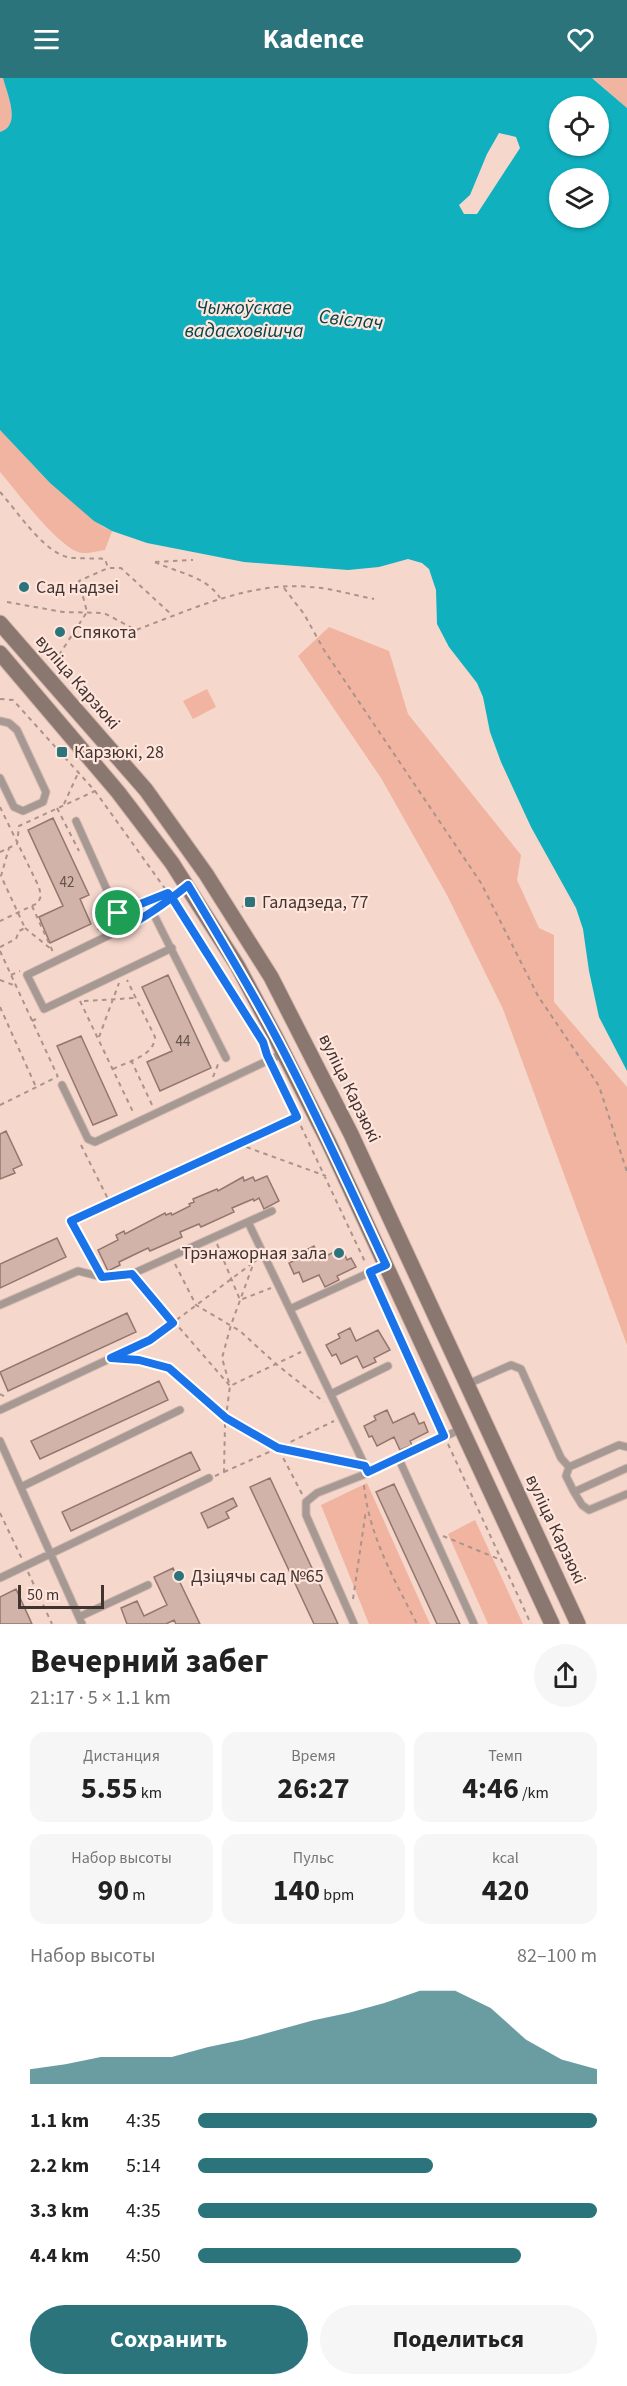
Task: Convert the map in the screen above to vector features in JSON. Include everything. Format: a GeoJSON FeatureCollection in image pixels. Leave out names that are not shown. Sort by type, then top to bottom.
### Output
{"type":"FeatureCollection","features":[{"type":"Feature","properties":{"kind":"street","name":"вуліца Карзюкі"},"geometry":{"type":"LineString","coordinates":[[0,623],[146,790],[232,913],[297,1025],[351,1134],[578,1624]]}},
{"type":"Feature","properties":{"kind":"street"},"geometry":{"type":"LineString","coordinates":[[17,642],[2,658],[118,792],[188,885],[237,965],[284,1053],[386,1265],[552,1624]]}},
{"type":"Feature","properties":{"kind":"lane"},"geometry":{"type":"LineString","coordinates":[[0,722],[9,723],[17,730],[46,792],[43,802],[22,811],[14,807],[0,778]]}},
{"type":"Feature","properties":{"kind":"lane"},"geometry":{"type":"LineString","coordinates":[[76,820],[124,928]]}},
{"type":"Feature","properties":{"kind":"lane"},"geometry":{"type":"LineString","coordinates":[[172,948],[44,1009],[27,975],[153,913],[170,896],[188,885]]}},
{"type":"Feature","properties":{"kind":"lane"},"geometry":{"type":"LineString","coordinates":[[153,913],[225,1061]]}},
{"type":"Feature","properties":{"kind":"lane"},"geometry":{"type":"LineString","coordinates":[[62,1085],[88,1139],[94,1142],[284,1053]]}},
{"type":"Feature","properties":{"kind":"lane"},"geometry":{"type":"LineString","coordinates":[[0,1305],[78,1271],[102,1277],[132,1274],[272,1211]]}},
{"type":"Feature","properties":{"kind":"lane"},"geometry":{"type":"LineString","coordinates":[[248,1222],[366,1471]]}},
{"type":"Feature","properties":{"kind":"lane"},"geometry":{"type":"LineString","coordinates":[[290,1309],[386,1265]]}},
{"type":"Feature","properties":{"kind":"lane"},"geometry":{"type":"LineString","coordinates":[[0,1410],[150,1340]]}},
{"type":"Feature","properties":{"kind":"lane"},"geometry":{"type":"LineString","coordinates":[[468,1384],[511,1365],[521,1369],[561,1458],[569,1467]]}},
{"type":"Feature","properties":{"kind":"lane"},"geometry":{"type":"LineString","coordinates":[[331,1394],[388,1366]]}},
{"type":"Feature","properties":{"kind":"lane"},"geometry":{"type":"LineString","coordinates":[[21,1487],[180,1410]]}},
{"type":"Feature","properties":{"kind":"lane"},"geometry":{"type":"LineString","coordinates":[[352,1620],[306,1515],[306,1502],[317,1493],[462,1428]]}},
{"type":"Feature","properties":{"kind":"lane"},"geometry":{"type":"LineString","coordinates":[[0,1441],[81,1620],[148,1585]]}},
{"type":"Feature","properties":{"kind":"lane"},"geometry":{"type":"LineString","coordinates":[[627,1447],[619,1445],[569,1467],[566,1476],[582,1505],[589,1510],[627,1494]]}},
{"type":"Feature","properties":{"kind":"lane"},"geometry":{"type":"LineString","coordinates":[[398,1457],[474,1624]]}},
{"type":"Feature","properties":{"kind":"lane"},"geometry":{"type":"LineString","coordinates":[[574,1492],[627,1468]]}},
{"type":"Feature","properties":{"kind":"lane"},"geometry":{"type":"LineString","coordinates":[[0,1578],[209,1478]]}},
{"type":"Feature","properties":{"kind":"path"},"geometry":{"type":"LineString","coordinates":[[0,492],[42,542],[54,552],[70,558],[84,556],[105,559],[108,568]]}},
{"type":"Feature","properties":{"kind":"path"},"geometry":{"type":"LineString","coordinates":[[194,560],[156,562],[194,577],[213,588],[220,598]]}},
{"type":"Feature","properties":{"kind":"path"},"geometry":{"type":"LineString","coordinates":[[59,655],[87,612],[79,581],[108,568],[121,568],[173,616]]}},
{"type":"Feature","properties":{"kind":"path"},"geometry":{"type":"LineString","coordinates":[[7,602],[63,612],[104,613],[136,630],[220,598],[243,592],[309,586],[374,599]]}},
{"type":"Feature","properties":{"kind":"path"},"geometry":{"type":"LineString","coordinates":[[284,588],[304,614],[324,650],[481,883],[538,996],[599,1086],[627,1172]]}},
{"type":"Feature","properties":{"kind":"path"},"geometry":{"type":"LineString","coordinates":[[0,699],[13,700],[79,770],[170,896],[258,1033]]}},
{"type":"Feature","properties":{"kind":"path"},"geometry":{"type":"LineString","coordinates":[[64,804],[79,770]]}},
{"type":"Feature","properties":{"kind":"path"},"geometry":{"type":"LineString","coordinates":[[17,844],[19,826],[95,791]]}},
{"type":"Feature","properties":{"kind":"path"},"geometry":{"type":"LineString","coordinates":[[0,807],[39,887],[40,896],[38,903],[0,921]]}},
{"type":"Feature","properties":{"kind":"path"},"geometry":{"type":"LineString","coordinates":[[0,852],[17,844]]}},
{"type":"Feature","properties":{"kind":"path"},"geometry":{"type":"LineString","coordinates":[[9,848],[1,875],[17,913],[25,928],[52,950]]}},
{"type":"Feature","properties":{"kind":"path"},"geometry":{"type":"LineString","coordinates":[[96,934],[107,908],[111,916],[170,896]]}},
{"type":"Feature","properties":{"kind":"path"},"geometry":{"type":"LineString","coordinates":[[32,906],[54,955]]}},
{"type":"Feature","properties":{"kind":"path"},"geometry":{"type":"LineString","coordinates":[[0,947],[16,939],[19,931],[25,928]]}},
{"type":"Feature","properties":{"kind":"path"},"geometry":{"type":"LineString","coordinates":[[0,951],[62,1085]]}},
{"type":"Feature","properties":{"kind":"path"},"geometry":{"type":"LineString","coordinates":[[11,975],[22,970]]}},
{"type":"Feature","properties":{"kind":"path"},"geometry":{"type":"LineString","coordinates":[[110,985],[126,978],[155,1037],[154,1046],[149,1052],[113,1070]]}},
{"type":"Feature","properties":{"kind":"path"},"geometry":{"type":"LineString","coordinates":[[0,980],[16,986]]}},
{"type":"Feature","properties":{"kind":"path"},"geometry":{"type":"LineString","coordinates":[[98,1038],[120,980]]}},
{"type":"Feature","properties":{"kind":"path"},"geometry":{"type":"LineString","coordinates":[[80,1001],[79,999],[89,994]]}},
{"type":"Feature","properties":{"kind":"path"},"geometry":{"type":"LineString","coordinates":[[80,1001],[135,998]]}},
{"type":"Feature","properties":{"kind":"path"},"geometry":{"type":"LineString","coordinates":[[80,1001],[138,1123]]}},
{"type":"Feature","properties":{"kind":"path"},"geometry":{"type":"LineString","coordinates":[[0,1007],[36,1087]]}},
{"type":"Feature","properties":{"kind":"path"},"geometry":{"type":"LineString","coordinates":[[32,1021],[41,1017]]}},
{"type":"Feature","properties":{"kind":"path"},"geometry":{"type":"LineString","coordinates":[[211,1082],[221,1057],[225,1061]]}},
{"type":"Feature","properties":{"kind":"path"},"geometry":{"type":"LineString","coordinates":[[131,1060],[154,1109]]}},
{"type":"Feature","properties":{"kind":"path"},"geometry":{"type":"LineString","coordinates":[[270,1060],[326,1176],[531,1624]]}},
{"type":"Feature","properties":{"kind":"path"},"geometry":{"type":"LineString","coordinates":[[0,1105],[58,1076]]}},
{"type":"Feature","properties":{"kind":"path"},"geometry":{"type":"LineString","coordinates":[[102,1277],[71,1221],[297,1117]]}},
{"type":"Feature","properties":{"kind":"path"},"geometry":{"type":"LineString","coordinates":[[238,1144],[326,1176]]}},
{"type":"Feature","properties":{"kind":"path"},"geometry":{"type":"LineString","coordinates":[[214,1237],[240,1300]]}},
{"type":"Feature","properties":{"kind":"path"},"geometry":{"type":"LineString","coordinates":[[171,1256],[196,1305],[240,1330],[276,1364],[312,1390],[342,1418],[209,1478]]}},
{"type":"Feature","properties":{"kind":"path"},"geometry":{"type":"LineString","coordinates":[[150,1340],[254,1262],[265,1257]]}},
{"type":"Feature","properties":{"kind":"path"},"geometry":{"type":"LineString","coordinates":[[224,1472],[230,1386],[222,1358],[231,1325],[254,1262]]}},
{"type":"Feature","properties":{"kind":"path"},"geometry":{"type":"LineString","coordinates":[[132,1274],[230,1386]]}},
{"type":"Feature","properties":{"kind":"path"},"geometry":{"type":"LineString","coordinates":[[240,1300],[279,1285]]}},
{"type":"Feature","properties":{"kind":"path"},"geometry":{"type":"LineString","coordinates":[[230,1386],[309,1349]]}},
{"type":"Feature","properties":{"kind":"path"},"geometry":{"type":"LineString","coordinates":[[111,1358],[139,1360],[169,1368],[226,1418],[278,1448],[366,1471],[366,1508],[352,1620]]}},
{"type":"Feature","properties":{"kind":"path"},"geometry":{"type":"LineString","coordinates":[[278,1448],[306,1502]]}},
{"type":"Feature","properties":{"kind":"path"},"geometry":{"type":"LineString","coordinates":[[366,1508],[383,1559],[417,1624]]}},
{"type":"Feature","properties":{"kind":"path"},"geometry":{"type":"LineString","coordinates":[[432,1531],[501,1560]]}},
{"type":"Feature","properties":{"kind":"shaded area"},"geometry":{"type":"Polygon","coordinates":[[[0,78],[3,78],[10,100],[12,116],[7,128],[0,132],[0,78]]]}},
{"type":"Feature","properties":{"kind":"shaded area"},"geometry":{"type":"Polygon","coordinates":[[[591,78],[627,78],[627,108],[595,80],[591,78]]]}},
{"type":"Feature","properties":{"kind":"shaded area"},"geometry":{"type":"Polygon","coordinates":[[[0,430],[50,483],[103,527],[112,531],[105,550],[78,552],[58,539],[37,516],[0,472],[0,430]]]}},
{"type":"Feature","properties":{"kind":"shaded area"},"geometry":{"type":"Polygon","coordinates":[[[329,627],[389,651],[408,714],[521,855],[517,880],[539,928],[554,935],[554,1002],[627,1087],[627,1345],[503,1009],[447,895],[381,778],[298,656],[329,627]]]}},
{"type":"Feature","properties":{"kind":"shaded area"},"geometry":{"type":"Polygon","coordinates":[[[207,689],[216,707],[193,719],[183,701],[207,689]]]}},
{"type":"Feature","properties":{"kind":"shaded area"},"geometry":{"type":"Polygon","coordinates":[[[367,1483],[430,1624],[369,1624],[321,1505],[367,1483]]]}},
{"type":"Feature","properties":{"kind":"shaded area"},"geometry":{"type":"Polygon","coordinates":[[[475,1520],[523,1624],[488,1624],[448,1534],[475,1520]]]}},
{"type":"Feature","properties":{"kind":"water","name":"Чыжоўскае вадасховішча"},"geometry":{"type":"Polygon","coordinates":[[[3,78],[592,78],[627,108],[627,1071],[599,1017],[583,929],[576,908],[531,827],[501,762],[490,732],[483,697],[477,683],[449,647],[437,624],[436,590],[429,569],[422,563],[408,559],[379,567],[348,570],[244,562],[147,543],[112,531],[94,521],[50,483],[0,430],[0,132],[10,123],[12,116],[3,78]],[[499,133],[487,154],[470,195],[459,205],[464,214],[477,214],[520,148],[516,137],[499,133]]]}},
{"type":"Feature","properties":{"kind":"building"},"geometry":{"type":"Polygon","coordinates":[[[53,818],[89,895],[80,899],[91,924],[50,943],[39,917],[63,906],[28,830],[53,818]]]}},
{"type":"Feature","properties":{"kind":"building"},"geometry":{"type":"Polygon","coordinates":[[[168,975],[211,1068],[160,1091],[147,1062],[172,1051],[142,987],[168,975]]]}},
{"type":"Feature","properties":{"kind":"building"},"geometry":{"type":"Polygon","coordinates":[[[81,1036],[117,1115],[93,1125],[57,1046],[81,1036]]]}},
{"type":"Feature","properties":{"kind":"building"},"geometry":{"type":"Polygon","coordinates":[[[6,1131],[22,1165],[13,1169],[15,1173],[0,1179],[0,1134],[6,1131]]]}},
{"type":"Feature","properties":{"kind":"building"},"geometry":{"type":"Polygon","coordinates":[[[267,1176],[279,1201],[264,1209],[259,1198],[254,1201],[253,1199],[232,1208],[234,1212],[201,1227],[199,1224],[180,1232],[182,1237],[150,1251],[148,1248],[119,1262],[120,1265],[108,1271],[98,1250],[118,1240],[116,1235],[124,1231],[125,1234],[165,1213],[172,1215],[190,1206],[189,1204],[194,1202],[193,1199],[217,1189],[218,1191],[243,1177],[244,1181],[253,1177],[255,1181],[267,1176]]]}},
{"type":"Feature","properties":{"kind":"building"},"geometry":{"type":"Polygon","coordinates":[[[57,1238],[66,1257],[0,1288],[0,1264],[57,1238]]]}},
{"type":"Feature","properties":{"kind":"building"},"geometry":{"type":"Polygon","coordinates":[[[314,1246],[320,1259],[342,1248],[347,1260],[351,1258],[356,1267],[337,1276],[339,1280],[325,1287],[319,1275],[303,1282],[299,1272],[294,1274],[289,1263],[304,1256],[302,1252],[314,1246]]]}},
{"type":"Feature","properties":{"kind":"building"},"geometry":{"type":"Polygon","coordinates":[[[127,1313],[136,1332],[8,1391],[0,1372],[127,1313]]]}},
{"type":"Feature","properties":{"kind":"building"},"geometry":{"type":"Polygon","coordinates":[[[350,1328],[356,1341],[378,1330],[390,1350],[374,1358],[376,1362],[363,1368],[357,1356],[341,1364],[336,1354],[332,1356],[326,1345],[340,1338],[338,1334],[350,1328]]]}},
{"type":"Feature","properties":{"kind":"building"},"geometry":{"type":"Polygon","coordinates":[[[159,1381],[168,1400],[40,1459],[31,1441],[159,1381]]]}},
{"type":"Feature","properties":{"kind":"building"},"geometry":{"type":"Polygon","coordinates":[[[387,1410],[393,1423],[414,1413],[419,1424],[424,1422],[428,1432],[410,1441],[412,1445],[400,1450],[394,1437],[377,1446],[372,1436],[369,1437],[364,1426],[376,1420],[374,1416],[387,1410]]]}},
{"type":"Feature","properties":{"kind":"building"},"geometry":{"type":"Polygon","coordinates":[[[191,1452],[200,1470],[71,1531],[62,1512],[191,1452]]]}},
{"type":"Feature","properties":{"kind":"building"},"geometry":{"type":"Polygon","coordinates":[[[270,1478],[338,1624],[314,1624],[250,1487],[270,1478]]]}},
{"type":"Feature","properties":{"kind":"building"},"geometry":{"type":"Polygon","coordinates":[[[394,1484],[460,1624],[437,1624],[376,1492],[394,1484]]]}},
{"type":"Feature","properties":{"kind":"building"},"geometry":{"type":"Polygon","coordinates":[[[233,1498],[237,1506],[226,1512],[229,1518],[208,1528],[201,1513],[233,1498]]]}},
{"type":"Feature","properties":{"kind":"building"},"geometry":{"type":"Polygon","coordinates":[[[173,1568],[200,1624],[176,1624],[174,1620],[166,1624],[127,1624],[121,1608],[137,1601],[144,1616],[167,1605],[154,1577],[173,1568]]]}},
{"type":"Feature","properties":{"kind":"building"},"geometry":{"type":"Polygon","coordinates":[[[16,1589],[32,1624],[0,1624],[0,1597],[16,1589]]]}},
{"type":"Feature","properties":{"kind":"place","name":"Сад надзеі"},"geometry":{"type":"Point","coordinates":[24,587]}},
{"type":"Feature","properties":{"kind":"place","name":"Спякота"},"geometry":{"type":"Point","coordinates":[60,632]}},
{"type":"Feature","properties":{"kind":"place","name":"Карзюкі, 28"},"geometry":{"type":"Point","coordinates":[62,752]}},
{"type":"Feature","properties":{"kind":"place","name":"Галадзеда, 77"},"geometry":{"type":"Point","coordinates":[250,902]}},
{"type":"Feature","properties":{"kind":"place","name":"Трэнажорная зала"},"geometry":{"type":"Point","coordinates":[339,1253]}},
{"type":"Feature","properties":{"kind":"place","name":"Дзіцячы сад №65"},"geometry":{"type":"Point","coordinates":[179,1576]}},
{"type":"Feature","properties":{"kind":"route"},"geometry":{"type":"LineString","coordinates":[[118,913],[124,928],[153,913],[172,898],[188,885],[237,965],[275,1036],[329,1143],[386,1265],[370,1272],[444,1436],[368,1472],[365,1466],[278,1448],[226,1418],[169,1368],[139,1360],[111,1358],[150,1340],[173,1323],[132,1274],[102,1277],[71,1221],[297,1117],[263,1042],[224,979],[172,898],[168,893],[161,898],[118,913]]}},
{"type":"Feature","properties":{"kind":"water label","name":"Свіслач"},"geometry":{"type":"Point","coordinates":[351,319]}}]}
